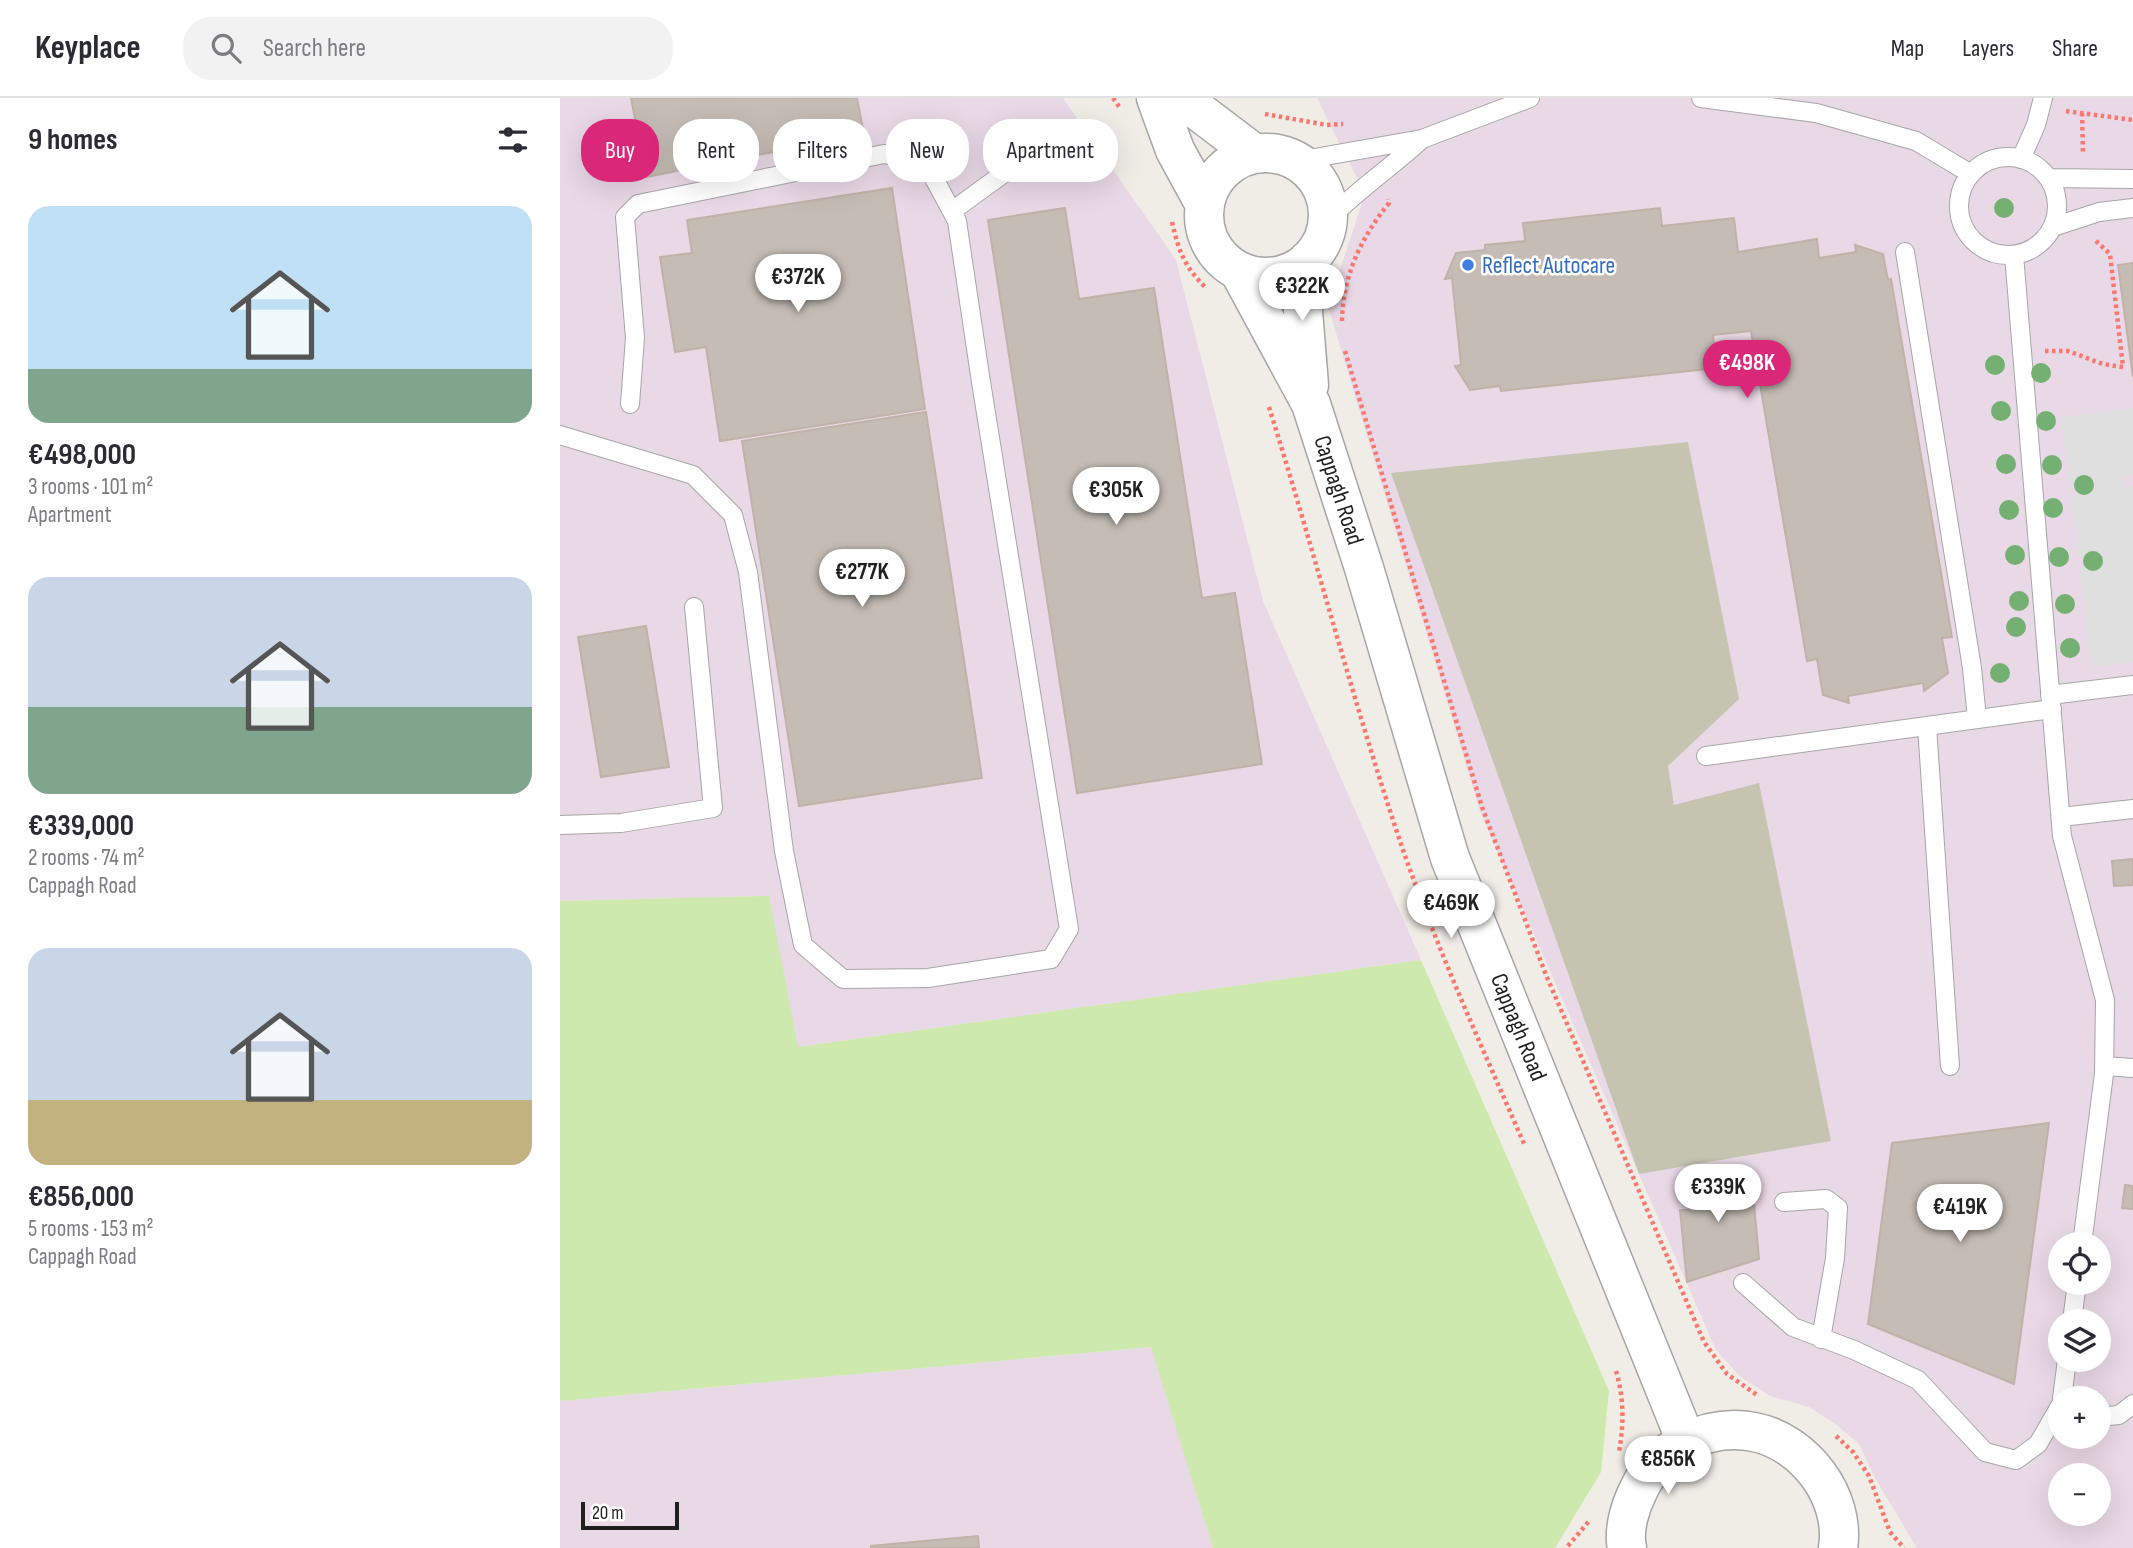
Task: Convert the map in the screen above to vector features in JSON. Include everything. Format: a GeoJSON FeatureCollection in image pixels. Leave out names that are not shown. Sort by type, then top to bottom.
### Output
{"type":"FeatureCollection","features":[{"type":"Feature","properties":{"kind":"street","name":"Cappagh Road"},"geometry":{"type":"LineString","coordinates":[[1156,98],[1175,150],[1205,205],[1205,225],[1211,243],[1223,259],[1239,271],[1311,404],[1364,568],[1450,858],[1686,1441]]}},
{"type":"Feature","properties":{"kind":"street"},"geometry":{"type":"LineString","coordinates":[[1181,98],[1255,154]]}},
{"type":"Feature","properties":{"kind":"street"},"geometry":{"type":"LineString","coordinates":[[1205,205],[1211,186],[1223,170],[1238,160],[1255,154],[1273,153],[1307,167],[1318,181],[1326,199],[1328,220]]}},
{"type":"Feature","properties":{"kind":"street","name":"Cappagh Road"},"geometry":{"type":"LineString","coordinates":[[1311,404],[1303,311],[1308,260],[1324,239],[1328,220]]}},
{"type":"Feature","properties":{"kind":"street"},"geometry":{"type":"LineString","coordinates":[[1239,271],[1258,276],[1278,275],[1297,269],[1308,260]]}},
{"type":"Feature","properties":{"kind":"street"},"geometry":{"type":"LineString","coordinates":[[1627,1548],[1630,1506],[1643,1479],[1662,1457],[1686,1441],[1722,1431],[1755,1432],[1790,1447],[1819,1474],[1834,1504],[1840,1534],[1838,1548]]}},
{"type":"Feature","properties":{"kind":"lane"},"geometry":{"type":"LineString","coordinates":[[1297,162],[1422,139],[1530,98]]}},
{"type":"Feature","properties":{"kind":"lane"},"geometry":{"type":"LineString","coordinates":[[1701,98],[1816,113],[1916,141],[1971,174]]}},
{"type":"Feature","properties":{"kind":"lane"},"geometry":{"type":"LineString","coordinates":[[2021,159],[2036,125],[2041,103]]}},
{"type":"Feature","properties":{"kind":"lane"},"geometry":{"type":"LineString","coordinates":[[1328,220],[1422,139]]}},
{"type":"Feature","properties":{"kind":"lane"},"geometry":{"type":"LineString","coordinates":[[560,435],[693,475],[733,515],[748,572],[784,851],[803,946],[843,979],[928,978],[1051,959],[1069,929],[957,221],[930,171],[917,159],[884,154],[638,204],[625,217],[635,338],[630,404]]}},
{"type":"Feature","properties":{"kind":"lane"},"geometry":{"type":"LineString","coordinates":[[2007,157],[2021,159],[2036,166],[2049,178],[2056,193],[2057,210],[2053,227],[2044,241],[2030,251],[2014,255],[1997,254],[1981,247],[1969,236],[1961,221],[1959,205],[1962,188],[1971,174],[1981,165],[2007,157]]}},
{"type":"Feature","properties":{"kind":"lane"},"geometry":{"type":"LineString","coordinates":[[2049,178],[2133,179]]}},
{"type":"Feature","properties":{"kind":"lane"},"geometry":{"type":"LineString","coordinates":[[952,211],[992,182]]}},
{"type":"Feature","properties":{"kind":"lane"},"geometry":{"type":"LineString","coordinates":[[2053,227],[2099,212],[2133,208]]}},
{"type":"Feature","properties":{"kind":"lane"},"geometry":{"type":"LineString","coordinates":[[1905,253],[1978,719]]}},
{"type":"Feature","properties":{"kind":"lane"},"geometry":{"type":"LineString","coordinates":[[2014,255],[2062,836],[2105,1000],[2104,1066],[2083,1232]]}},
{"type":"Feature","properties":{"kind":"lane"},"geometry":{"type":"LineString","coordinates":[[560,825],[621,823],[713,808],[694,607]]}},
{"type":"Feature","properties":{"kind":"lane"},"geometry":{"type":"LineString","coordinates":[[1706,756],[1978,719],[2133,685]]}},
{"type":"Feature","properties":{"kind":"lane"},"geometry":{"type":"LineString","coordinates":[[1927,726],[1950,1066]]}},
{"type":"Feature","properties":{"kind":"lane"},"geometry":{"type":"LineString","coordinates":[[2061,817],[2133,809]]}},
{"type":"Feature","properties":{"kind":"lane"},"geometry":{"type":"LineString","coordinates":[[2104,1066],[2133,1068]]}},
{"type":"Feature","properties":{"kind":"lane"},"geometry":{"type":"LineString","coordinates":[[1784,1202],[1826,1199],[1838,1208],[1835,1258],[1821,1339]]}},
{"type":"Feature","properties":{"kind":"lane"},"geometry":{"type":"LineString","coordinates":[[1742,1283],[1793,1326],[1854,1350],[1918,1380],[1985,1452],[2016,1460],[2038,1444],[2048,1429]]}},
{"type":"Feature","properties":{"kind":"lane"},"geometry":{"type":"LineString","coordinates":[[2111,1416],[2119,1415],[2133,1404]]}},
{"type":"Feature","properties":{"kind":"path"},"geometry":{"type":"LineString","coordinates":[[2041,103],[2133,120]]}},
{"type":"Feature","properties":{"kind":"path"},"geometry":{"type":"LineString","coordinates":[[1262,113],[1327,125],[1348,124]]}},
{"type":"Feature","properties":{"kind":"path"},"geometry":{"type":"LineString","coordinates":[[1343,329],[1345,291],[1356,254],[1371,226],[1389,203]]}},
{"type":"Feature","properties":{"kind":"path"},"geometry":{"type":"LineString","coordinates":[[1344,340],[1348,363],[1482,807],[1546,975],[1704,1342],[1727,1374],[1764,1398]]}},
{"type":"Feature","properties":{"kind":"path"},"geometry":{"type":"LineString","coordinates":[[2021,352],[2068,351],[2103,364],[2123,366]]}},
{"type":"Feature","properties":{"kind":"path"},"geometry":{"type":"LineString","coordinates":[[1832,1432],[1853,1452],[1869,1476],[1890,1532],[1904,1548]]}},
{"type":"Feature","properties":{"kind":"shaded area"},"geometry":{"type":"Polygon","coordinates":[[[560,98],[1063,98],[1078,119],[983,119],[983,182],[1118,182],[1118,177],[1176,260],[1263,601],[1421,960],[797,1047],[768,896],[560,901],[560,98]]]}},
{"type":"Feature","properties":{"kind":"shaded area"},"geometry":{"type":"Polygon","coordinates":[[[1317,98],[2133,98],[2133,1548],[1917,1548],[1875,1478],[1859,1444],[1809,1407],[1770,1396],[1741,1377],[1716,1350],[1480,811],[1328,306],[1365,194],[1317,98]]]}},
{"type":"Feature","properties":{"kind":"shaded area"},"geometry":{"type":"Polygon","coordinates":[[[2133,408],[2133,475],[2124,477],[2125,487],[2133,486],[2133,662],[2091,667],[2079,568],[2104,566],[2103,555],[2078,557],[2070,494],[2095,492],[2094,481],[2069,483],[2061,417],[2133,408]]]}},
{"type":"Feature","properties":{"kind":"shaded area"},"geometry":{"type":"Polygon","coordinates":[[[1688,442],[1739,699],[1668,766],[1674,805],[1759,783],[1831,1141],[1639,1174],[1391,473],[1688,442]]]}},
{"type":"Feature","properties":{"kind":"shaded area"},"geometry":{"type":"Polygon","coordinates":[[[1152,1347],[1213,1548],[560,1548],[560,1401],[1152,1347]]]}},
{"type":"Feature","properties":{"kind":"green space"},"geometry":{"type":"Polygon","coordinates":[[[769,896],[798,1047],[1421,960],[1609,1391],[1601,1472],[1555,1548],[1213,1548],[1151,1347],[560,1401],[560,901],[769,896]]]}},
{"type":"Feature","properties":{"kind":"building"},"geometry":{"type":"Polygon","coordinates":[[[631,98],[857,98],[861,119],[773,119],[773,152],[759,155],[759,119],[673,119],[673,172],[659,174],[659,119],[635,119],[631,98]]]}},
{"type":"Feature","properties":{"kind":"building"},"geometry":{"type":"Polygon","coordinates":[[[892,188],[925,409],[720,441],[706,347],[675,352],[660,257],[692,253],[687,220],[892,188]]]}},
{"type":"Feature","properties":{"kind":"building"},"geometry":{"type":"Polygon","coordinates":[[[1065,208],[1079,299],[1154,288],[1202,598],[1235,593],[1262,764],[1077,793],[988,220],[1065,208]]]}},
{"type":"Feature","properties":{"kind":"building"},"geometry":{"type":"Polygon","coordinates":[[[1660,208],[1662,226],[1734,218],[1738,252],[1817,239],[1819,258],[1856,252],[1855,245],[1883,254],[1888,280],[1891,279],[1952,637],[1942,638],[1948,673],[1924,691],[1923,683],[1848,696],[1849,703],[1823,695],[1817,659],[1807,661],[1751,331],[1713,335],[1717,368],[1501,391],[1500,386],[1470,390],[1455,366],[1461,365],[1452,278],[1445,279],[1456,253],[1485,250],[1485,245],[1525,241],[1523,223],[1660,208]]]}},
{"type":"Feature","properties":{"kind":"building"},"geometry":{"type":"Polygon","coordinates":[[[2133,263],[2133,377],[2118,265],[2133,263]]]}},
{"type":"Feature","properties":{"kind":"building"},"geometry":{"type":"Polygon","coordinates":[[[926,412],[982,778],[799,806],[742,441],[926,412]]]}},
{"type":"Feature","properties":{"kind":"building"},"geometry":{"type":"Polygon","coordinates":[[[646,626],[669,767],[601,777],[578,637],[646,626]]]}},
{"type":"Feature","properties":{"kind":"building"},"geometry":{"type":"Polygon","coordinates":[[[2133,859],[2133,885],[2114,886],[2112,861],[2133,859]]]}},
{"type":"Feature","properties":{"kind":"building"},"geometry":{"type":"Polygon","coordinates":[[[2049,1123],[2014,1384],[1868,1324],[1892,1143],[2049,1123]]]}},
{"type":"Feature","properties":{"kind":"building"},"geometry":{"type":"Polygon","coordinates":[[[1743,1170],[1746,1204],[1754,1203],[1759,1259],[1687,1282],[1680,1210],[1689,1210],[1686,1175],[1743,1170]]]}},
{"type":"Feature","properties":{"kind":"building"},"geometry":{"type":"Polygon","coordinates":[[[2125,1185],[2133,1186],[2133,1209],[2122,1208],[2125,1185]]]}},
{"type":"Feature","properties":{"kind":"building"},"geometry":{"type":"Polygon","coordinates":[[[978,1536],[979,1548],[871,1548],[871,1546],[978,1536]]]}},
{"type":"Feature","properties":{"kind":"place","name":"Reflect Autocare"},"geometry":{"type":"Point","coordinates":[1468,265]}}]}
